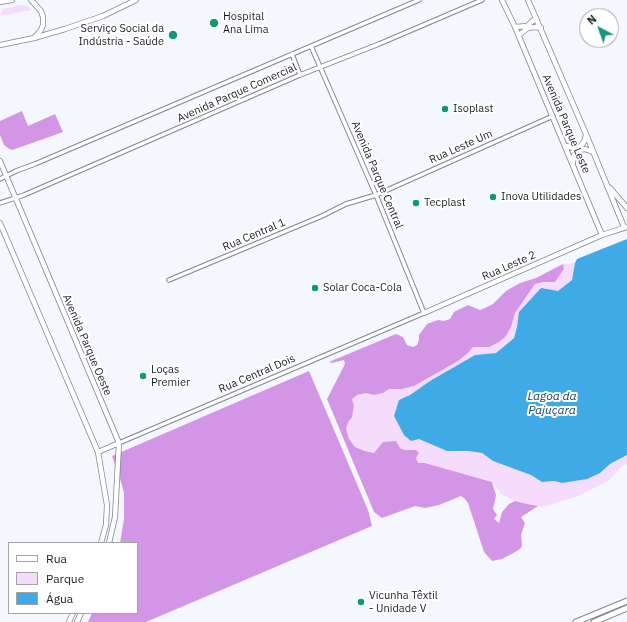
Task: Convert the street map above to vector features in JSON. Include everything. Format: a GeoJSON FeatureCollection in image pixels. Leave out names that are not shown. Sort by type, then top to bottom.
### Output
{"type":"FeatureCollection","features":[{"type":"Feature","properties":{"kind":"main road"},"geometry":{"type":"LineString","coordinates":[[576,622],[627,601]]}},
{"type":"Feature","properties":{"kind":"main road"},"geometry":{"type":"LineString","coordinates":[[594,622],[627,608]]}},
{"type":"Feature","properties":{"kind":"street"},"geometry":{"type":"LineString","coordinates":[[0,2],[12,0]]}},
{"type":"Feature","properties":{"kind":"street"},"geometry":{"type":"LineString","coordinates":[[31,0],[41,11],[43,17],[43,25],[41,30],[34,38]]}},
{"type":"Feature","properties":{"kind":"street"},"geometry":{"type":"LineString","coordinates":[[123,5],[126,0]]}},
{"type":"Feature","properties":{"kind":"street"},"geometry":{"type":"LineString","coordinates":[[0,45],[34,38],[65,29],[102,16],[136,0]]}},
{"type":"Feature","properties":{"kind":"street","name":"Avenida Parque Comercial"},"geometry":{"type":"LineString","coordinates":[[0,179],[419,0]]}},
{"type":"Feature","properties":{"kind":"street","name":"Avenida Parque Comercial"},"geometry":{"type":"LineString","coordinates":[[0,203],[16,198],[300,75],[379,44],[482,0]]}},
{"type":"Feature","properties":{"kind":"street","name":"Avenida Parque Leste"},"geometry":{"type":"LineString","coordinates":[[502,0],[519,35],[602,235],[626,227],[528,0]]}},
{"type":"Feature","properties":{"kind":"street"},"geometry":{"type":"LineString","coordinates":[[515,26],[527,26],[536,18]]}},
{"type":"Feature","properties":{"kind":"street"},"geometry":{"type":"LineString","coordinates":[[519,35],[528,28],[541,28]]}},
{"type":"Feature","properties":{"kind":"street","name":"Avenida Parque Central"},"geometry":{"type":"LineString","coordinates":[[311,46],[376,194],[424,313]]}},
{"type":"Feature","properties":{"kind":"street"},"geometry":{"type":"LineString","coordinates":[[292,54],[300,75]]}},
{"type":"Feature","properties":{"kind":"street","name":"Rua Leste Um"},"geometry":{"type":"LineString","coordinates":[[346,204],[376,194],[553,116]]}},
{"type":"Feature","properties":{"kind":"street"},"geometry":{"type":"LineString","coordinates":[[566,146],[573,148],[580,147],[584,142],[586,134]]}},
{"type":"Feature","properties":{"kind":"street"},"geometry":{"type":"LineString","coordinates":[[573,163],[574,155],[579,150],[585,149],[594,152]]}},
{"type":"Feature","properties":{"kind":"street","name":"Avenida Parque Oeste"},"geometry":{"type":"LineString","coordinates":[[0,161],[119,443],[115,517],[109,542]]}},
{"type":"Feature","properties":{"kind":"street"},"geometry":{"type":"LineString","coordinates":[[607,184],[627,208]]}},
{"type":"Feature","properties":{"kind":"street","name":"Rua Central 1"},"geometry":{"type":"LineString","coordinates":[[169,280],[322,216],[346,204]]}},
{"type":"Feature","properties":{"kind":"street"},"geometry":{"type":"LineString","coordinates":[[0,223],[98,452],[107,504],[106,525],[101,542]]}},
{"type":"Feature","properties":{"kind":"street","name":"Rua Leste 2"},"geometry":{"type":"LineString","coordinates":[[424,313],[602,235]]}},
{"type":"Feature","properties":{"kind":"street","name":"Rua Central Dois"},"geometry":{"type":"LineString","coordinates":[[98,452],[424,313]]}},
{"type":"Feature","properties":{"kind":"green space"},"geometry":{"type":"Polygon","coordinates":[[[20,5],[27,6],[32,10],[0,16],[3,9],[20,5]]]}},
{"type":"Feature","properties":{"kind":"green space"},"geometry":{"type":"Polygon","coordinates":[[[575,263],[572,280],[558,291],[519,312],[514,337],[496,353],[475,355],[430,381],[410,395],[399,400],[419,439],[457,452],[468,451],[482,453],[493,461],[531,475],[542,482],[554,481],[562,483],[600,473],[610,464],[627,455],[627,464],[622,466],[608,481],[578,496],[544,507],[515,501],[501,494],[492,482],[425,463],[418,463],[412,451],[405,450],[388,442],[383,442],[374,453],[355,447],[349,439],[346,428],[352,417],[354,406],[352,399],[357,395],[366,393],[374,395],[383,393],[389,389],[402,389],[414,386],[469,352],[473,347],[481,347],[511,327],[515,313],[535,284],[555,282],[564,269],[563,264],[575,263]]]}},
{"type":"Feature","properties":{"kind":"shaded area"},"geometry":{"type":"Polygon","coordinates":[[[22,111],[28,126],[55,114],[63,132],[12,150],[8,148],[4,145],[0,135],[0,121],[22,111]]]}},
{"type":"Feature","properties":{"kind":"shaded area"},"geometry":{"type":"Polygon","coordinates":[[[563,264],[564,269],[555,282],[535,284],[515,313],[511,327],[506,336],[499,342],[489,347],[473,347],[458,361],[414,386],[402,389],[389,389],[383,393],[374,395],[366,393],[357,395],[352,399],[354,406],[352,417],[346,428],[349,439],[355,447],[365,451],[374,453],[383,442],[396,441],[400,448],[405,450],[416,450],[419,453],[416,458],[418,463],[425,463],[492,482],[496,495],[493,509],[497,515],[494,519],[499,523],[502,512],[509,504],[515,501],[538,506],[521,517],[525,523],[521,535],[522,546],[519,550],[502,559],[492,561],[484,552],[468,503],[461,496],[439,505],[425,508],[415,506],[382,518],[374,512],[327,399],[345,364],[344,360],[332,363],[329,362],[396,334],[403,337],[407,345],[413,347],[417,345],[419,335],[427,324],[438,320],[444,321],[450,319],[454,312],[468,305],[480,310],[485,308],[493,304],[506,291],[520,283],[536,278],[563,264]]]}},
{"type":"Feature","properties":{"kind":"shaded area"},"geometry":{"type":"Polygon","coordinates":[[[309,371],[368,510],[372,526],[146,622],[88,622],[92,614],[138,614],[138,542],[120,542],[124,519],[124,493],[112,456],[309,371]]]}},
{"type":"Feature","properties":{"kind":"water","name":"Lagoa da Pajuçara"},"geometry":{"type":"Polygon","coordinates":[[[627,239],[627,455],[610,464],[600,473],[587,479],[562,483],[554,481],[542,482],[531,475],[493,461],[482,453],[447,451],[419,439],[411,441],[404,435],[394,416],[399,400],[410,395],[430,381],[475,355],[496,353],[514,338],[519,312],[541,288],[558,291],[572,280],[577,259],[627,239]]]}},
{"type":"Feature","properties":{"kind":"place","name":"Hospital Ana Lima"},"geometry":{"type":"Point","coordinates":[214,23]}},
{"type":"Feature","properties":{"kind":"place","name":"Serviço Social da Indústria - Saúde"},"geometry":{"type":"Point","coordinates":[173,35]}},
{"type":"Feature","properties":{"kind":"place","name":"Isoplast"},"geometry":{"type":"Point","coordinates":[445,109]}},
{"type":"Feature","properties":{"kind":"place","name":"Inova Utilidades"},"geometry":{"type":"Point","coordinates":[493,197]}},
{"type":"Feature","properties":{"kind":"place","name":"Tecplast"},"geometry":{"type":"Point","coordinates":[416,203]}},
{"type":"Feature","properties":{"kind":"place","name":"Solar Coca-Cola"},"geometry":{"type":"Point","coordinates":[315,288]}},
{"type":"Feature","properties":{"kind":"place","name":"Loças Premier"},"geometry":{"type":"Point","coordinates":[143,376]}},
{"type":"Feature","properties":{"kind":"place","name":"Vicunha Têxtil - Unidade V"},"geometry":{"type":"Point","coordinates":[361,602]}}]}
